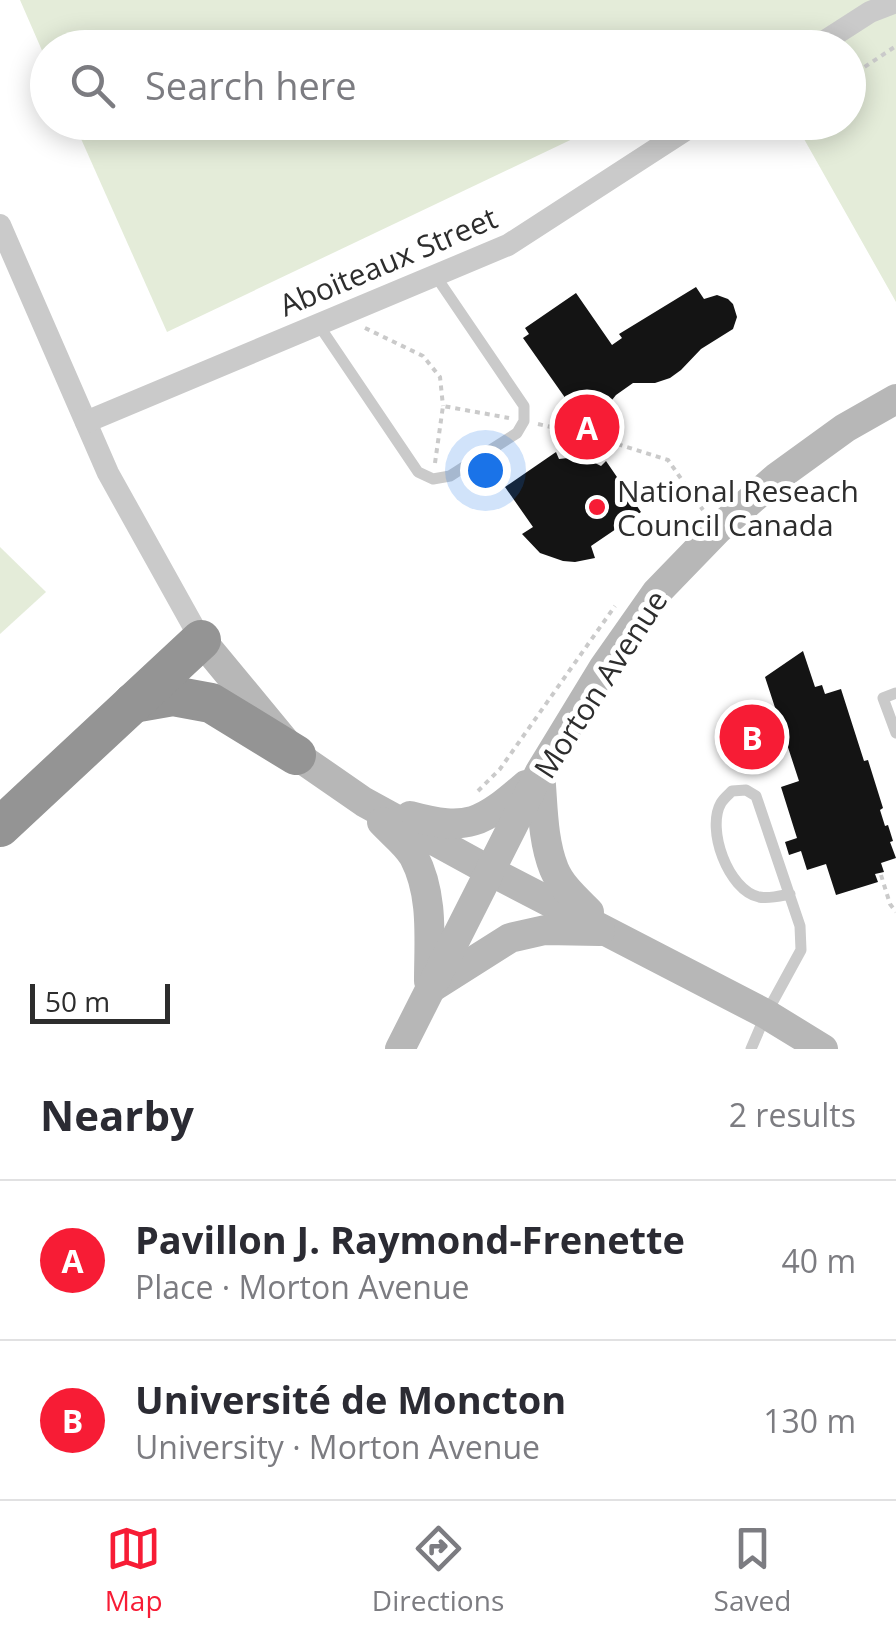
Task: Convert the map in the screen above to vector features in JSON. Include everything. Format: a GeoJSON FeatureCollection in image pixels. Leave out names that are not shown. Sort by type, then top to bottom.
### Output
{"type":"FeatureCollection","features":[{"type":"Feature","properties":{"kind":"highway"},"geometry":{"type":"LineString","coordinates":[[0,827],[201,640]]}},
{"type":"Feature","properties":{"kind":"highway"},"geometry":{"type":"LineString","coordinates":[[134,703],[173,696],[212,702],[296,755]]}},
{"type":"Feature","properties":{"kind":"street"},"geometry":{"type":"LineString","coordinates":[[842,30],[870,12],[896,2]]}},
{"type":"Feature","properties":{"kind":"street","name":"Aboiteaux Street"},"geometry":{"type":"LineString","coordinates":[[86,422],[508,245],[670,140]]}},
{"type":"Feature","properties":{"kind":"street"},"geometry":{"type":"LineString","coordinates":[[0,226],[108,473],[201,640],[296,755],[364,802],[766,1014],[823,1049]]}},
{"type":"Feature","properties":{"kind":"street","name":"Morton Avenue"},"geometry":{"type":"LineString","coordinates":[[400,1049],[540,772],[604,667],[656,593],[776,478],[845,428],[896,399]]}},
{"type":"Feature","properties":{"kind":"street"},"geometry":{"type":"LineString","coordinates":[[364,802],[439,824],[468,823],[496,810],[540,772]]}},
{"type":"Feature","properties":{"kind":"street"},"geometry":{"type":"LineString","coordinates":[[540,772],[545,830],[554,869],[568,892],[610,932]]}},
{"type":"Feature","properties":{"kind":"street"},"geometry":{"type":"LineString","coordinates":[[364,802],[413,854],[424,885],[429,912],[429,990]]}},
{"type":"Feature","properties":{"kind":"street"},"geometry":{"type":"LineString","coordinates":[[429,990],[510,938],[545,930],[610,932]]}},
{"type":"Feature","properties":{"kind":"lane"},"geometry":{"type":"LineString","coordinates":[[328,320],[418,472],[434,479],[450,476],[516,433],[524,421],[524,406],[435,275]]}},
{"type":"Feature","properties":{"kind":"lane"},"geometry":{"type":"LineString","coordinates":[[896,693],[883,698],[896,732]]}},
{"type":"Feature","properties":{"kind":"lane"},"geometry":{"type":"LineString","coordinates":[[751,1049],[801,950],[800,926],[790,894],[756,796],[746,790],[732,791],[720,804],[717,824],[729,872],[741,889],[758,897],[790,894]]}},
{"type":"Feature","properties":{"kind":"path"},"geometry":{"type":"LineString","coordinates":[[866,66],[896,46]]}},
{"type":"Feature","properties":{"kind":"path"},"geometry":{"type":"LineString","coordinates":[[328,320],[423,356],[440,377],[442,406],[434,479]]}},
{"type":"Feature","properties":{"kind":"path"},"geometry":{"type":"LineString","coordinates":[[442,406],[582,434]]}},
{"type":"Feature","properties":{"kind":"path"},"geometry":{"type":"LineString","coordinates":[[589,435],[668,460],[718,530]]}},
{"type":"Feature","properties":{"kind":"path"},"geometry":{"type":"LineString","coordinates":[[881,875],[896,912]]}},
{"type":"Feature","properties":{"kind":"green space"},"geometry":{"type":"Polygon","coordinates":[[[20,0],[896,0],[896,302],[805,140],[866,140],[866,30],[33,30],[20,0]]]}},
{"type":"Feature","properties":{"kind":"green space"},"geometry":{"type":"Polygon","coordinates":[[[82,140],[570,140],[167,332],[82,140]]]}},
{"type":"Feature","properties":{"kind":"green space"},"geometry":{"type":"Polygon","coordinates":[[[0,547],[46,592],[0,634],[0,547]]]}},
{"type":"Feature","properties":{"kind":"building"},"geometry":{"type":"Polygon","coordinates":[[[696,287],[704,299],[717,295],[733,304],[737,317],[733,329],[701,349],[670,378],[633,383],[616,395],[604,410],[606,415],[592,419],[585,458],[601,466],[606,461],[641,512],[591,546],[595,558],[563,561],[540,553],[522,534],[533,527],[505,487],[556,452],[559,459],[577,457],[585,418],[573,409],[523,338],[529,334],[525,328],[576,293],[612,345],[622,338],[619,334],[696,287]]]}},
{"type":"Feature","properties":{"kind":"building"},"geometry":{"type":"Polygon","coordinates":[[[803,651],[815,687],[822,685],[825,694],[841,689],[864,761],[868,760],[896,858],[881,863],[884,872],[875,874],[878,882],[836,895],[826,864],[807,870],[801,851],[789,855],[785,842],[797,838],[781,787],[799,781],[765,677],[803,651]]]}},
{"type":"Feature","properties":{"kind":"place","name":"Pavillon J. Raymond-Frenette"},"geometry":{"type":"Point","coordinates":[587,427]}},
{"type":"Feature","properties":{"kind":"place","name":"National Reseach Council Canada"},"geometry":{"type":"Point","coordinates":[597,507]}},
{"type":"Feature","properties":{"kind":"place","name":"Université de Moncton"},"geometry":{"type":"Point","coordinates":[752,737]}}]}
